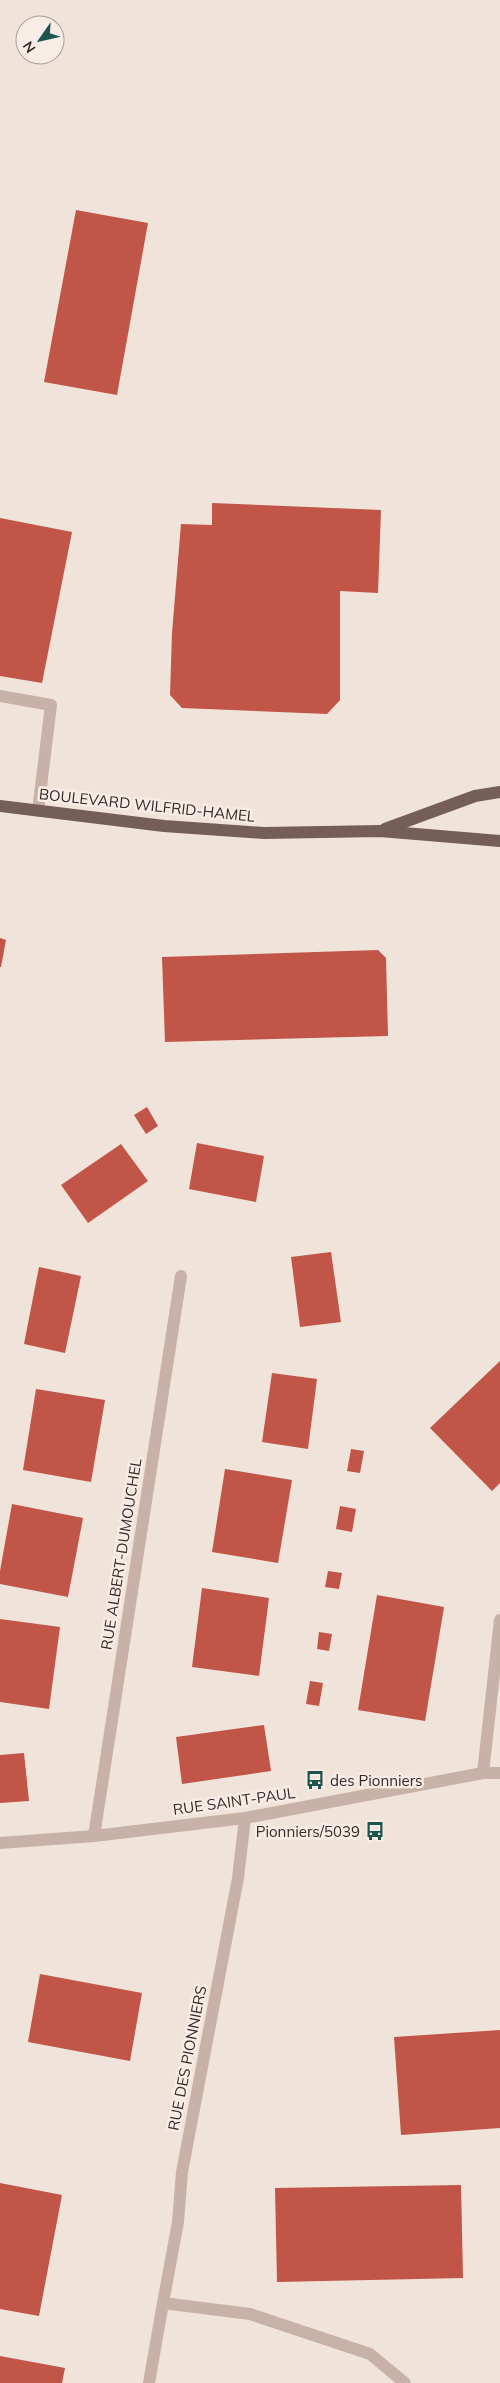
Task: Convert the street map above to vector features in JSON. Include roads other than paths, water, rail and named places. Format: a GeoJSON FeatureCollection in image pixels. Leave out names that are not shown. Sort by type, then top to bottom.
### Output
{"type":"FeatureCollection","features":[{"type":"Feature","properties":{"kind":"main road","name":"BOULEVARD WILFRID-HAMEL"},"geometry":{"type":"LineString","coordinates":[[380,831],[475,796],[500,792]]}},
{"type":"Feature","properties":{"kind":"main road","name":"BOULEVARD WILFRID-HAMEL"},"geometry":{"type":"LineString","coordinates":[[0,806],[164,826],[264,833],[380,831],[500,841]]}},
{"type":"Feature","properties":{"kind":"street"},"geometry":{"type":"LineString","coordinates":[[0,696],[51,705],[38,810]]}},
{"type":"Feature","properties":{"kind":"street","name":"RUE ALBERT-DUMOUCHEL"},"geometry":{"type":"LineString","coordinates":[[94,1836],[181,1276]]}},
{"type":"Feature","properties":{"kind":"street"},"geometry":{"type":"LineString","coordinates":[[483,1773],[500,1620]]}},
{"type":"Feature","properties":{"kind":"street","name":"RUE SAINT-PAUL"},"geometry":{"type":"LineString","coordinates":[[0,1843],[94,1836],[244,1818],[483,1773],[500,1772]]}},
{"type":"Feature","properties":{"kind":"street","name":"RUE DES PIONNIERS"},"geometry":{"type":"LineString","coordinates":[[149,2383],[178,2222],[182,2172],[238,1878],[244,1818]]}},
{"type":"Feature","properties":{"kind":"street"},"geometry":{"type":"LineString","coordinates":[[163,2303],[259,2317],[370,2354],[405,2383]]}},
{"type":"Feature","properties":{"kind":"place","name":"des Pionniers"},"geometry":{"type":"Point","coordinates":[315,1780]}},
{"type":"Feature","properties":{"kind":"place","name":"Pionniers/5039"},"geometry":{"type":"Point","coordinates":[375,1831]}}]}
